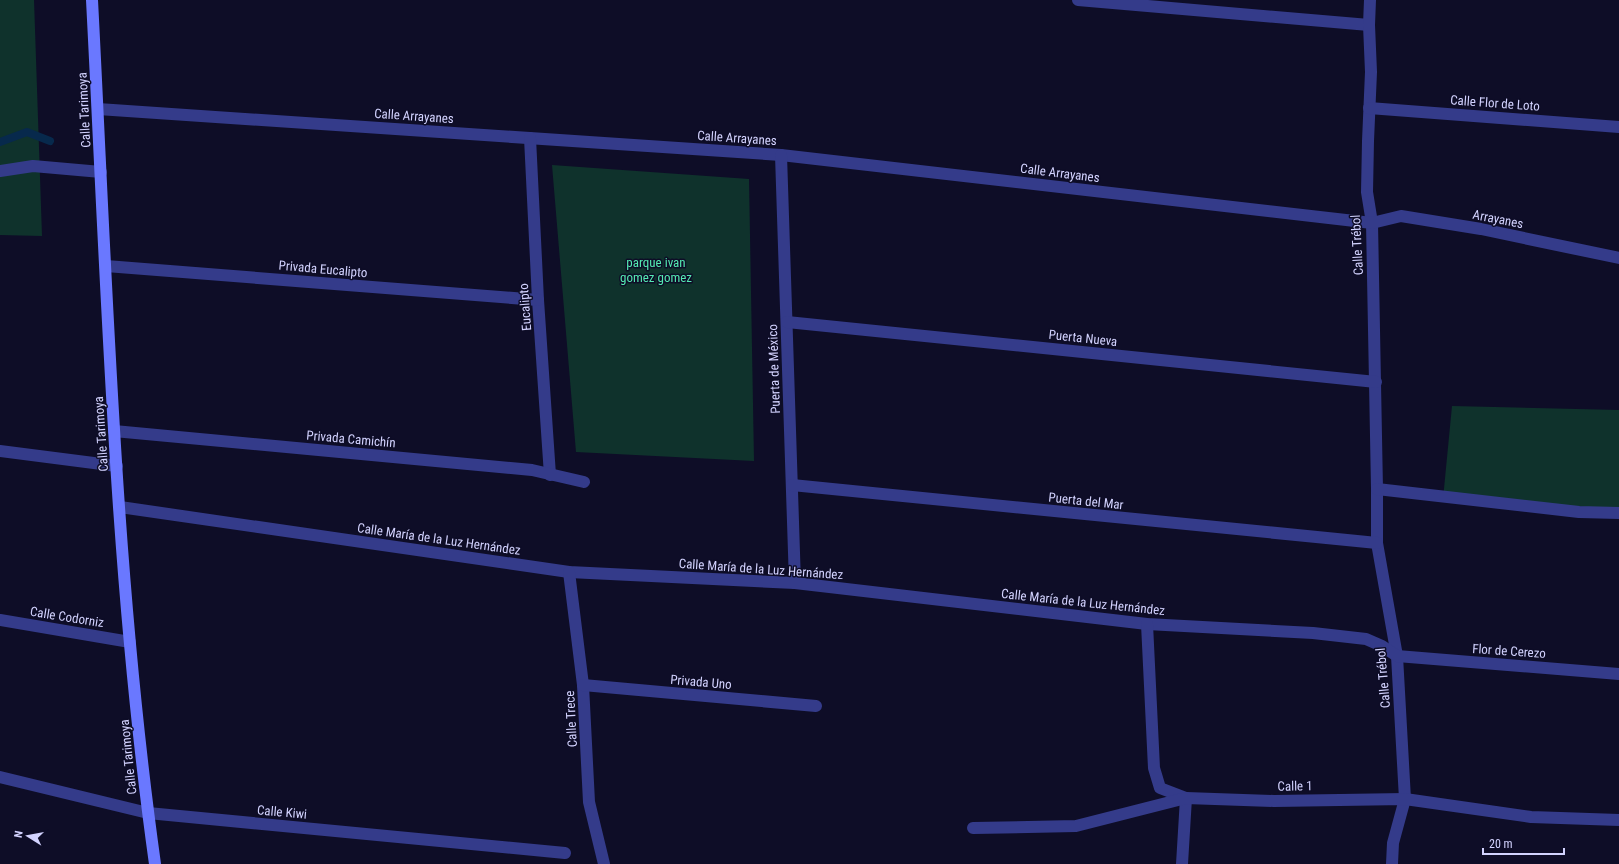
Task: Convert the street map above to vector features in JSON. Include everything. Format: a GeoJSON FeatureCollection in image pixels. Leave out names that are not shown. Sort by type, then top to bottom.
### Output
{"type":"FeatureCollection","features":[{"type":"Feature","properties":{"kind":"street","name":"Calle Tarimoya"},"geometry":{"type":"LineString","coordinates":[[92,0],[114,431],[130,642],[148,813],[156,864]]}},
{"type":"Feature","properties":{"kind":"street"},"geometry":{"type":"LineString","coordinates":[[1078,0],[1369,25]]}},
{"type":"Feature","properties":{"kind":"street","name":"Calle Trébol"},"geometry":{"type":"LineString","coordinates":[[1370,0],[1369,25],[1371,72],[1367,192],[1372,223],[1378,489],[1377,544],[1397,656],[1405,799],[1393,843],[1392,864]]}},
{"type":"Feature","properties":{"kind":"street","name":"Calle Flor de Loto"},"geometry":{"type":"LineString","coordinates":[[1369,108],[1619,127]]}},
{"type":"Feature","properties":{"kind":"street","name":"Calle Arrayanes"},"geometry":{"type":"LineString","coordinates":[[98,109],[781,155],[1372,223]]}},
{"type":"Feature","properties":{"kind":"street","name":"Eucalipto"},"geometry":{"type":"LineString","coordinates":[[530,138],[538,300],[550,475]]}},
{"type":"Feature","properties":{"kind":"street","name":"Puerta de México"},"geometry":{"type":"LineString","coordinates":[[781,155],[795,583]]}},
{"type":"Feature","properties":{"kind":"street"},"geometry":{"type":"LineString","coordinates":[[0,171],[33,166],[101,172]]}},
{"type":"Feature","properties":{"kind":"street","name":"Arrayanes"},"geometry":{"type":"LineString","coordinates":[[1372,223],[1401,216],[1481,229],[1619,258]]}},
{"type":"Feature","properties":{"kind":"street","name":"Privada Eucalipto"},"geometry":{"type":"LineString","coordinates":[[106,266],[538,300]]}},
{"type":"Feature","properties":{"kind":"street","name":"Puerta Nueva"},"geometry":{"type":"LineString","coordinates":[[787,322],[1376,382]]}},
{"type":"Feature","properties":{"kind":"street","name":"Privada Camichín"},"geometry":{"type":"LineString","coordinates":[[114,431],[532,470],[584,482]]}},
{"type":"Feature","properties":{"kind":"street"},"geometry":{"type":"LineString","coordinates":[[0,451],[117,466]]}},
{"type":"Feature","properties":{"kind":"street","name":"Puerta del Mar"},"geometry":{"type":"LineString","coordinates":[[792,485],[1377,544]]}},
{"type":"Feature","properties":{"kind":"street"},"geometry":{"type":"LineString","coordinates":[[1378,489],[1579,512],[1619,513]]}},
{"type":"Feature","properties":{"kind":"street","name":"Calle María de la Luz Hernández"},"geometry":{"type":"LineString","coordinates":[[120,508],[569,572],[795,583],[1146,624],[1313,633],[1366,639],[1382,646],[1397,656]]}},
{"type":"Feature","properties":{"kind":"street","name":"Calle Trece"},"geometry":{"type":"LineString","coordinates":[[569,572],[583,686],[589,802],[604,864]]}},
{"type":"Feature","properties":{"kind":"street","name":"Calle Codorniz"},"geometry":{"type":"LineString","coordinates":[[0,620],[130,642]]}},
{"type":"Feature","properties":{"kind":"street"},"geometry":{"type":"LineString","coordinates":[[1146,624],[1154,768],[1160,788],[1186,798],[1182,864]]}},
{"type":"Feature","properties":{"kind":"street","name":"Flor de Cerezo"},"geometry":{"type":"LineString","coordinates":[[1397,656],[1619,674]]}},
{"type":"Feature","properties":{"kind":"street","name":"Privada Uno"},"geometry":{"type":"LineString","coordinates":[[583,686],[816,706]]}},
{"type":"Feature","properties":{"kind":"street","name":"Calle Kiwi"},"geometry":{"type":"LineString","coordinates":[[0,777],[148,813],[565,853]]}},
{"type":"Feature","properties":{"kind":"street","name":"Calle 1"},"geometry":{"type":"LineString","coordinates":[[973,828],[1076,826],[1186,798],[1274,801],[1405,799],[1531,817],[1619,820]]}},
{"type":"Feature","properties":{"kind":"green space"},"geometry":{"type":"Polygon","coordinates":[[[0,0],[34,0],[42,236],[0,235],[0,0]]]}},
{"type":"Feature","properties":{"kind":"green space","name":"parque ivan gomez gomez"},"geometry":{"type":"Polygon","coordinates":[[[552,165],[749,179],[754,461],[576,452],[552,165]]]}},
{"type":"Feature","properties":{"kind":"green space"},"geometry":{"type":"Polygon","coordinates":[[[1452,406],[1619,410],[1619,509],[1443,499],[1452,406]]]}},
{"type":"Feature","properties":{"kind":"waterway"},"geometry":{"type":"LineString","coordinates":[[0,142],[27,132],[50,141]]}}]}
